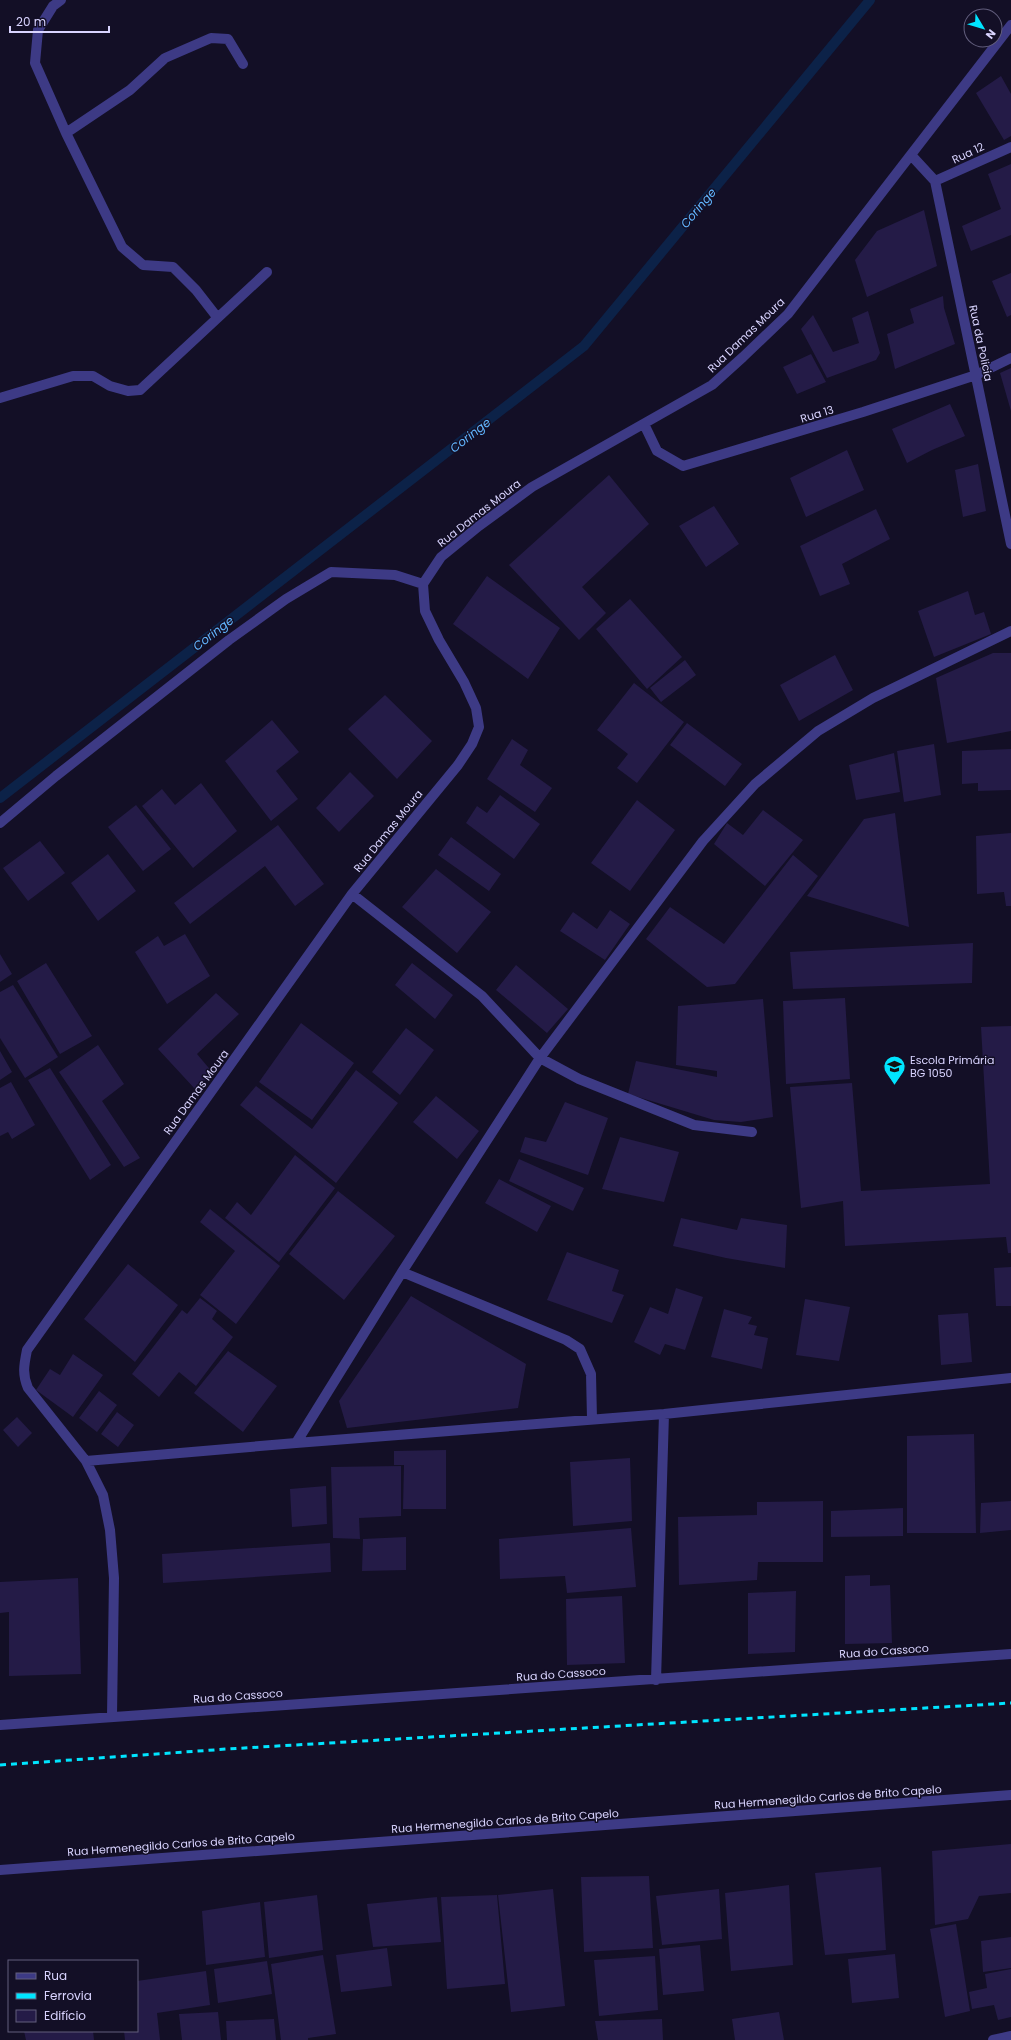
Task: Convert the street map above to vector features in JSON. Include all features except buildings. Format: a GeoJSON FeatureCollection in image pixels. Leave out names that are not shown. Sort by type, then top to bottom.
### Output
{"type":"FeatureCollection","features":[{"type":"Feature","properties":{"kind":"street"},"geometry":{"type":"LineString","coordinates":[[61,0],[53,6],[38,30],[35,63],[66,133],[122,247],[143,265],[173,267],[196,290],[217,317]]}},
{"type":"Feature","properties":{"kind":"street","name":"Rua Damas Moura"},"geometry":{"type":"LineString","coordinates":[[112,1716],[114,1578],[110,1530],[103,1495],[86,1462],[39,1404],[24,1377],[23,1366],[27,1350],[352,894],[458,765],[472,744],[479,727],[476,708],[464,682],[439,640],[425,611],[423,584],[441,557],[479,526],[532,487],[712,385],[788,314],[1011,25]]}},
{"type":"Feature","properties":{"kind":"street"},"geometry":{"type":"LineString","coordinates":[[66,133],[130,90],[165,58],[211,38],[228,39],[243,64]]}},
{"type":"Feature","properties":{"kind":"street","name":"Rua 12"},"geometry":{"type":"LineString","coordinates":[[935,181],[1011,146]]}},
{"type":"Feature","properties":{"kind":"street"},"geometry":{"type":"LineString","coordinates":[[911,155],[935,181]]}},
{"type":"Feature","properties":{"kind":"street","name":"Rua da Policia"},"geometry":{"type":"LineString","coordinates":[[935,181],[1011,544]]}},
{"type":"Feature","properties":{"kind":"street"},"geometry":{"type":"LineString","coordinates":[[0,398],[73,376],[93,376],[110,386],[128,391],[140,390],[267,272]]}},
{"type":"Feature","properties":{"kind":"street","name":"Rua 13"},"geometry":{"type":"LineString","coordinates":[[644,424],[657,451],[683,466],[863,412],[976,375],[1011,358]]}},
{"type":"Feature","properties":{"kind":"street"},"geometry":{"type":"LineString","coordinates":[[0,823],[56,776],[229,640],[286,599],[331,572],[395,575],[423,584]]}},
{"type":"Feature","properties":{"kind":"street"},"geometry":{"type":"LineString","coordinates":[[296,1443],[402,1272],[540,1058],[704,841],[755,784],[818,731],[873,698],[1011,631]]}},
{"type":"Feature","properties":{"kind":"street"},"geometry":{"type":"LineString","coordinates":[[352,894],[482,996],[540,1058],[579,1079],[694,1125],[752,1132]]}},
{"type":"Feature","properties":{"kind":"street"},"geometry":{"type":"LineString","coordinates":[[402,1272],[566,1340],[580,1349],[590,1374],[592,1419]]}},
{"type":"Feature","properties":{"kind":"street"},"geometry":{"type":"LineString","coordinates":[[86,1462],[296,1443],[664,1414],[1011,1378]]}},
{"type":"Feature","properties":{"kind":"street"},"geometry":{"type":"LineString","coordinates":[[656,1680],[664,1414]]}},
{"type":"Feature","properties":{"kind":"street","name":"Rua do Cassoco"},"geometry":{"type":"LineString","coordinates":[[0,1725],[1011,1654]]}},
{"type":"Feature","properties":{"kind":"street","name":"Rua Hermenegildo Carlos de Brito Capelo"},"geometry":{"type":"LineString","coordinates":[[0,1870],[1011,1795]]}},
{"type":"Feature","properties":{"kind":"street"},"geometry":{"type":"LineString","coordinates":[[994,2040],[1011,2036]]}},
{"type":"Feature","properties":{"kind":"waterway","name":"Coringe"},"geometry":{"type":"LineString","coordinates":[[0,798],[584,346],[870,0]]}},
{"type":"Feature","properties":{"kind":"railway"},"geometry":{"type":"LineString","coordinates":[[0,1765],[227,1749],[1011,1703]]}},
{"type":"Feature","properties":{"kind":"place","name":"Escola Primária BG 1050"},"geometry":{"type":"Point","coordinates":[894,1086]}}]}
